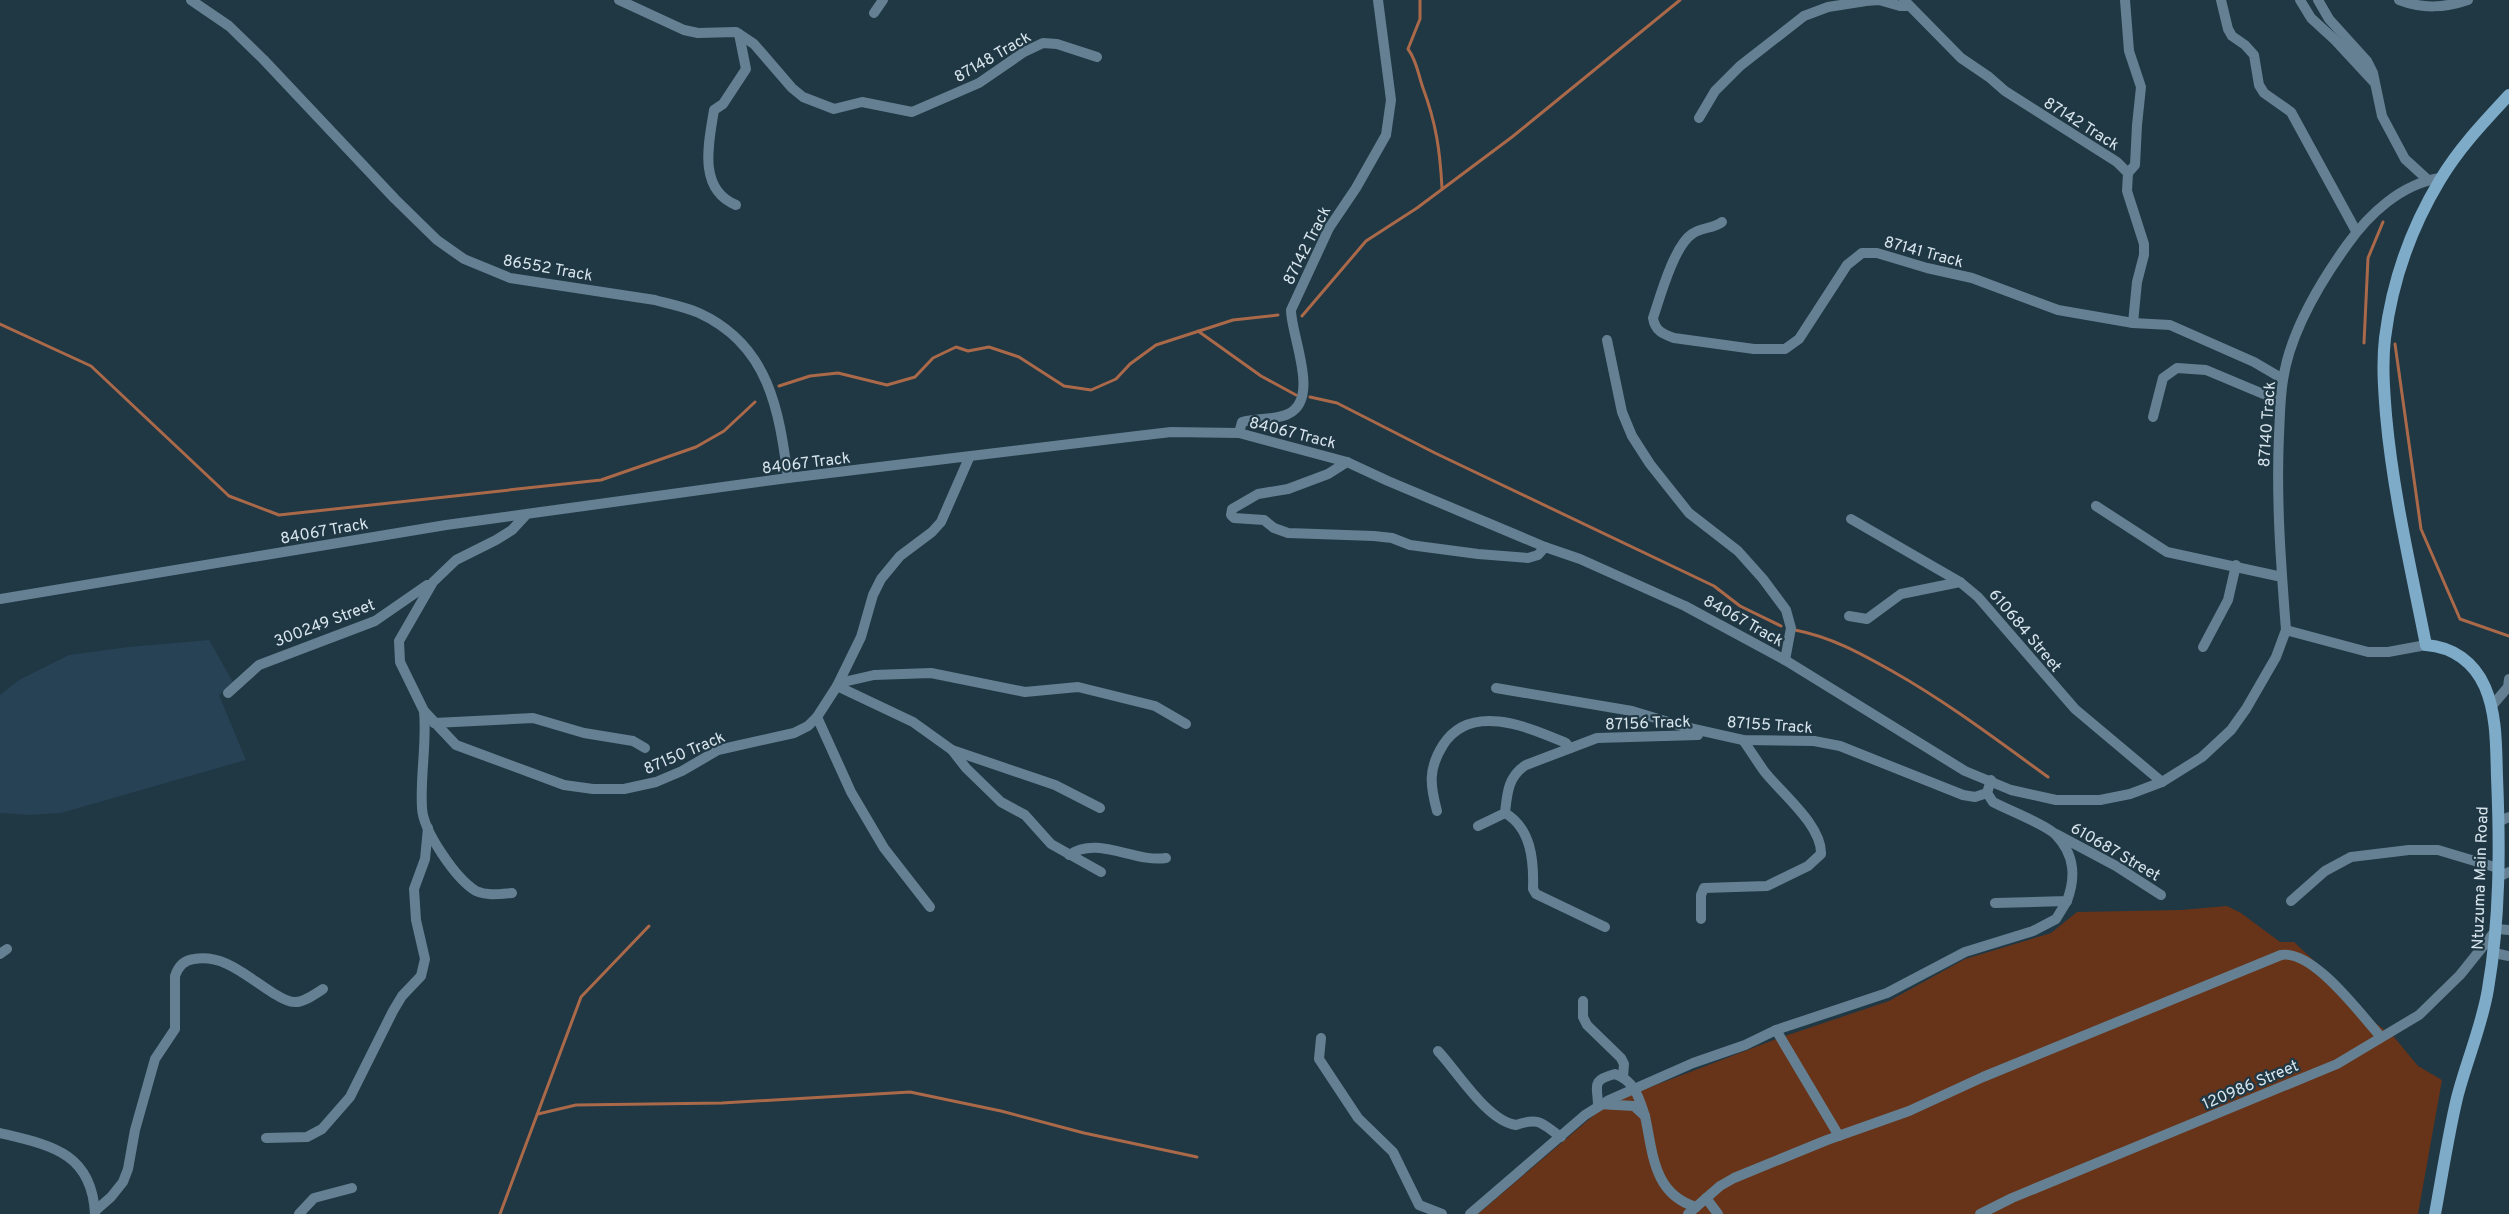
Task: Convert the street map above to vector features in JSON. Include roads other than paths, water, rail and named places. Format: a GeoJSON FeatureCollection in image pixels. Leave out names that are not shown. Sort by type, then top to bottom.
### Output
{"type":"FeatureCollection","features":[{"type":"Feature","properties":{"kind":"main road"},"geometry":{"type":"LineString","coordinates":[[2426,645],[2396,492],[2383,380],[2385,338],[2404,254],[2434,179],[2509,95]]}},
{"type":"Feature","properties":{"kind":"main road","name":"Ntuzuma Main Road"},"geometry":{"type":"LineString","coordinates":[[2426,645],[2442,646],[2463,658],[2479,678],[2491,707],[2495,725],[2503,820],[2503,929],[2493,953],[2488,992],[2457,1099],[2434,1214]]}},
{"type":"Feature","properties":{"kind":"street","name":"86552 Track"},"geometry":{"type":"LineString","coordinates":[[191,0],[229,26],[420,225],[448,250],[464,260],[510,278],[647,299],[677,306],[710,319],[730,333],[746,348],[771,390],[778,414],[788,478]]}},
{"type":"Feature","properties":{"kind":"street"},"geometry":{"type":"LineString","coordinates":[[619,0],[684,30],[698,33],[736,32],[739,34],[746,69],[723,104],[714,110],[708,158],[716,192],[724,200],[736,204]]}},
{"type":"Feature","properties":{"kind":"street"},"geometry":{"type":"LineString","coordinates":[[874,13],[883,0]]}},
{"type":"Feature","properties":{"kind":"street","name":"87142 Track"},"geometry":{"type":"LineString","coordinates":[[1239,433],[1242,422],[1255,418],[1284,416],[1293,411],[1301,400],[1304,381],[1291,321],[1291,310],[1329,228],[1381,146],[1389,123],[1392,100],[1378,0]]}},
{"type":"Feature","properties":{"kind":"street"},"geometry":{"type":"LineString","coordinates":[[1699,118],[1715,91],[1740,66],[1804,16],[1828,7],[1860,2],[1879,0],[1900,6],[1906,3]]}},
{"type":"Feature","properties":{"kind":"street"},"geometry":{"type":"LineString","coordinates":[[2125,0],[2129,51],[2141,87],[2135,165],[2127,173]]}},
{"type":"Feature","properties":{"kind":"street"},"geometry":{"type":"LineString","coordinates":[[2221,0],[2232,36],[2246,45],[2254,55],[2259,85],[2264,93],[2291,112],[2356,231]]}},
{"type":"Feature","properties":{"kind":"street"},"geometry":{"type":"LineString","coordinates":[[2300,0],[2311,18],[2335,40],[2375,84]]}},
{"type":"Feature","properties":{"kind":"street"},"geometry":{"type":"LineString","coordinates":[[2318,0],[2329,19],[2367,62],[2375,84],[2379,108],[2400,152],[2413,168],[2434,179]]}},
{"type":"Feature","properties":{"kind":"street"},"geometry":{"type":"LineString","coordinates":[[2399,0],[2424,7],[2439,7],[2468,0]]}},
{"type":"Feature","properties":{"kind":"street","name":"87142 Track"},"geometry":{"type":"LineString","coordinates":[[1906,3],[1961,58],[2013,97],[2117,162],[2127,173],[2127,191],[2144,244],[2133,323]]}},
{"type":"Feature","properties":{"kind":"street","name":"87148 Track"},"geometry":{"type":"LineString","coordinates":[[739,34],[754,44],[792,88],[803,97],[834,109],[862,102],[912,112],[979,83],[1024,52],[1043,43],[1057,44],[1097,57]]}},
{"type":"Feature","properties":{"kind":"street","name":"87140 Track"},"geometry":{"type":"LineString","coordinates":[[2286,630],[2276,484],[2280,401],[2283,379],[2295,338],[2331,266],[2356,231],[2388,201],[2434,179]]}},
{"type":"Feature","properties":{"kind":"street","name":"87141 Track"},"geometry":{"type":"LineString","coordinates":[[1722,222],[1715,227],[1691,234],[1678,252],[1653,318],[1655,327],[1664,334],[1674,338],[1754,349],[1785,349],[1799,339],[1847,265],[1862,253],[1877,253],[1972,278],[2058,310],[2133,323],[2170,325],[2254,362],[2283,379]]}},
{"type":"Feature","properties":{"kind":"street"},"geometry":{"type":"LineString","coordinates":[[1607,340],[1622,412],[1632,436],[1650,464],[1689,513],[1738,551],[1786,610],[1791,628],[1785,660]]}},
{"type":"Feature","properties":{"kind":"street"},"geometry":{"type":"LineString","coordinates":[[2153,417],[2163,378],[2176,368],[2206,370],[2280,401]]}},
{"type":"Feature","properties":{"kind":"street","name":"84067 Track"},"geometry":{"type":"LineString","coordinates":[[0,599],[446,525],[525,516],[788,478],[1171,432],[1239,433],[1347,462],[1545,547],[1580,559],[1722,624],[1785,660],[1938,756],[1965,771],[2027,794],[2070,801],[2114,798],[2162,782],[2202,757],[2231,730],[2262,684],[2276,657],[2286,630]]}},
{"type":"Feature","properties":{"kind":"street","name":"87150 Track"},"geometry":{"type":"LineString","coordinates":[[525,516],[512,530],[456,560],[433,582],[404,628],[398,648],[400,662],[424,711],[456,745],[564,785],[613,790],[656,782],[692,766],[718,750],[794,734],[817,717],[838,685],[861,637],[873,595],[881,579],[900,556],[932,532],[941,522],[969,458]]}},
{"type":"Feature","properties":{"kind":"street"},"geometry":{"type":"LineString","coordinates":[[1347,462],[1328,474],[1288,489],[1258,494],[1232,509],[1231,515],[1234,518],[1264,520],[1274,528],[1288,533],[1374,536],[1392,538],[1410,545],[1478,554],[1528,558],[1538,555],[1545,547]]}},
{"type":"Feature","properties":{"kind":"street"},"geometry":{"type":"LineString","coordinates":[[2096,506],[2167,552],[2236,565],[2282,577]]}},
{"type":"Feature","properties":{"kind":"street","name":"610684 Street"},"geometry":{"type":"LineString","coordinates":[[1851,519],[1960,582],[1990,609],[2075,709],[2162,782]]}},
{"type":"Feature","properties":{"kind":"street"},"geometry":{"type":"LineString","coordinates":[[2203,647],[2228,600],[2236,565]]}},
{"type":"Feature","properties":{"kind":"street","name":"300249 Street"},"geometry":{"type":"LineString","coordinates":[[228,693],[259,665],[375,621],[433,582]]}},
{"type":"Feature","properties":{"kind":"street"},"geometry":{"type":"LineString","coordinates":[[1849,616],[1867,620],[1901,594],[1960,582]]}},
{"type":"Feature","properties":{"kind":"street"},"geometry":{"type":"LineString","coordinates":[[2286,630],[2368,652],[2388,652],[2426,645]]}},
{"type":"Feature","properties":{"kind":"street"},"geometry":{"type":"LineString","coordinates":[[838,685],[874,675],[931,673],[1025,692],[1078,687],[1155,706],[1186,724]]}},
{"type":"Feature","properties":{"kind":"street"},"geometry":{"type":"LineString","coordinates":[[2491,707],[2508,687],[2509,679]]}},
{"type":"Feature","properties":{"kind":"street"},"geometry":{"type":"LineString","coordinates":[[838,685],[904,717],[951,750],[1001,802],[1025,815],[1051,844],[1101,872]]}},
{"type":"Feature","properties":{"kind":"street","name":"87155 Track"},"geometry":{"type":"LineString","coordinates":[[1496,688],[1632,711],[1716,735],[1743,740],[1814,741],[1840,746],[1963,795],[1975,797],[1987,793]]}},
{"type":"Feature","properties":{"kind":"street"},"geometry":{"type":"LineString","coordinates":[[424,711],[426,737],[422,809],[428,828],[446,859],[474,890],[489,894],[512,893]]}},
{"type":"Feature","properties":{"kind":"street"},"geometry":{"type":"LineString","coordinates":[[817,717],[851,792],[884,848],[930,906]]}},
{"type":"Feature","properties":{"kind":"street"},"geometry":{"type":"LineString","coordinates":[[434,723],[533,718],[584,733],[633,741],[645,748]]}},
{"type":"Feature","properties":{"kind":"street"},"geometry":{"type":"LineString","coordinates":[[1437,811],[1432,792],[1432,767],[1446,741],[1466,725],[1489,721],[1517,724],[1544,734],[1570,748]]}},
{"type":"Feature","properties":{"kind":"street","name":"87156 Track"},"geometry":{"type":"LineString","coordinates":[[1505,813],[1508,791],[1516,772],[1526,765],[1597,738],[1716,735]]}},
{"type":"Feature","properties":{"kind":"street"},"geometry":{"type":"LineString","coordinates":[[1701,918],[1703,909],[1701,895],[1704,888],[1767,886],[1808,866],[1821,854],[1820,841],[1812,828],[1765,771],[1743,740]]}},
{"type":"Feature","properties":{"kind":"street"},"geometry":{"type":"LineString","coordinates":[[951,750],[1055,785],[1100,808]]}},
{"type":"Feature","properties":{"kind":"street"},"geometry":{"type":"LineString","coordinates":[[1987,793],[1991,780]]}},
{"type":"Feature","properties":{"kind":"street","name":"610687 Street"},"geometry":{"type":"LineString","coordinates":[[1987,793],[1994,802],[2116,866],[2162,895]]}},
{"type":"Feature","properties":{"kind":"street"},"geometry":{"type":"LineString","coordinates":[[1478,826],[1505,813],[1521,825],[1527,836],[1533,889],[1536,894],[1605,927]]}},
{"type":"Feature","properties":{"kind":"street"},"geometry":{"type":"LineString","coordinates":[[266,1138],[307,1137],[329,1121],[350,1097],[398,1002],[423,973],[425,959],[416,920],[414,889],[425,859],[428,828]]}},
{"type":"Feature","properties":{"kind":"street"},"geometry":{"type":"LineString","coordinates":[[1470,1214],[1600,1105],[1635,1088],[1745,1045],[1776,1030],[1887,993],[1965,952],[2042,927],[2056,919],[2073,887],[2073,870],[2067,853],[2056,834]]}},
{"type":"Feature","properties":{"kind":"street"},"geometry":{"type":"LineString","coordinates":[[1069,855],[1077,849],[1089,847],[1144,858],[1166,858]]}},
{"type":"Feature","properties":{"kind":"street"},"geometry":{"type":"LineString","coordinates":[[2291,901],[2325,871],[2351,856],[2409,850],[2438,850],[2502,872]]}},
{"type":"Feature","properties":{"kind":"street"},"geometry":{"type":"LineString","coordinates":[[1995,903],[2067,901]]}},
{"type":"Feature","properties":{"kind":"street","name":"120986 Street"},"geometry":{"type":"LineString","coordinates":[[1980,1214],[2012,1198],[2337,1064],[2408,1023],[2430,1005],[2503,929]]}},
{"type":"Feature","properties":{"kind":"street"},"geometry":{"type":"LineString","coordinates":[[2493,953],[2509,956]]}},
{"type":"Feature","properties":{"kind":"street"},"geometry":{"type":"LineString","coordinates":[[1600,1105],[1595,1090],[1600,1079],[1615,1074],[1623,1077],[1635,1088],[1645,1116],[1658,1177],[1692,1210],[1734,1178],[1909,1110],[2237,972],[2288,954],[2316,967],[2381,1037]]}},
{"type":"Feature","properties":{"kind":"street"},"geometry":{"type":"LineString","coordinates":[[0,1133],[42,1143],[71,1159],[88,1184],[95,1212],[111,1197],[125,1177],[135,1130],[155,1059],[175,1029],[175,976],[183,963],[193,959],[216,958],[277,995],[293,1002],[300,1001],[323,989]]}},
{"type":"Feature","properties":{"kind":"street"},"geometry":{"type":"LineString","coordinates":[[1582,1001],[1584,1021],[1621,1058],[1624,1064],[1623,1077]]}},
{"type":"Feature","properties":{"kind":"street"},"geometry":{"type":"LineString","coordinates":[[1776,1030],[1839,1136]]}},
{"type":"Feature","properties":{"kind":"street"},"geometry":{"type":"LineString","coordinates":[[1321,1038],[1319,1059],[1358,1118],[1393,1152],[1419,1205],[1442,1214]]}},
{"type":"Feature","properties":{"kind":"street"},"geometry":{"type":"LineString","coordinates":[[1438,1051],[1482,1103],[1497,1117],[1516,1125],[1526,1120],[1536,1121],[1561,1137]]}},
{"type":"Feature","properties":{"kind":"street"},"geometry":{"type":"LineString","coordinates":[[1600,1105],[1634,1106],[1645,1116]]}},
{"type":"Feature","properties":{"kind":"street"},"geometry":{"type":"LineString","coordinates":[[299,1214],[314,1198],[352,1188]]}},
{"type":"Feature","properties":{"kind":"street"},"geometry":{"type":"LineString","coordinates":[[1706,1198],[1718,1214]]}},
{"type":"Feature","properties":{"kind":"waterway"},"geometry":{"type":"LineString","coordinates":[[1420,0],[1420,19],[1408,49],[1415,63],[1434,125],[1439,149],[1442,188]]}},
{"type":"Feature","properties":{"kind":"waterway"},"geometry":{"type":"LineString","coordinates":[[1302,316],[1366,241],[1417,208],[1512,137],[1680,0]]}},
{"type":"Feature","properties":{"kind":"waterway"},"geometry":{"type":"LineString","coordinates":[[2364,343],[2368,258],[2383,222]]}},
{"type":"Feature","properties":{"kind":"waterway"},"geometry":{"type":"LineString","coordinates":[[779,386],[810,376],[838,373],[887,385],[915,377],[933,358],[956,347],[968,351],[989,347],[1019,357],[1064,386],[1091,390],[1116,379],[1130,364],[1156,345],[1233,320],[1278,315]]}},
{"type":"Feature","properties":{"kind":"waterway"},"geometry":{"type":"LineString","coordinates":[[0,324],[91,366],[229,496],[279,515],[601,480],[696,447],[724,431],[755,402]]}},
{"type":"Feature","properties":{"kind":"waterway"},"geometry":{"type":"LineString","coordinates":[[1198,331],[1261,376],[1296,395]]}},
{"type":"Feature","properties":{"kind":"waterway"},"geometry":{"type":"LineString","coordinates":[[2395,344],[2421,529],[2460,619],[2509,636]]}},
{"type":"Feature","properties":{"kind":"waterway"},"geometry":{"type":"LineString","coordinates":[[1310,397],[1337,403],[1435,453],[1714,586],[1740,606],[1781,626]]}},
{"type":"Feature","properties":{"kind":"waterway"},"geometry":{"type":"LineString","coordinates":[[1795,630],[1833,641],[1892,671],[1952,708],[2048,777]]}},
{"type":"Feature","properties":{"kind":"waterway"},"geometry":{"type":"LineString","coordinates":[[500,1214],[581,997],[649,926]]}},
{"type":"Feature","properties":{"kind":"waterway"},"geometry":{"type":"LineString","coordinates":[[538,1114],[576,1105],[722,1103],[910,1092],[1197,1157]]}}]}
